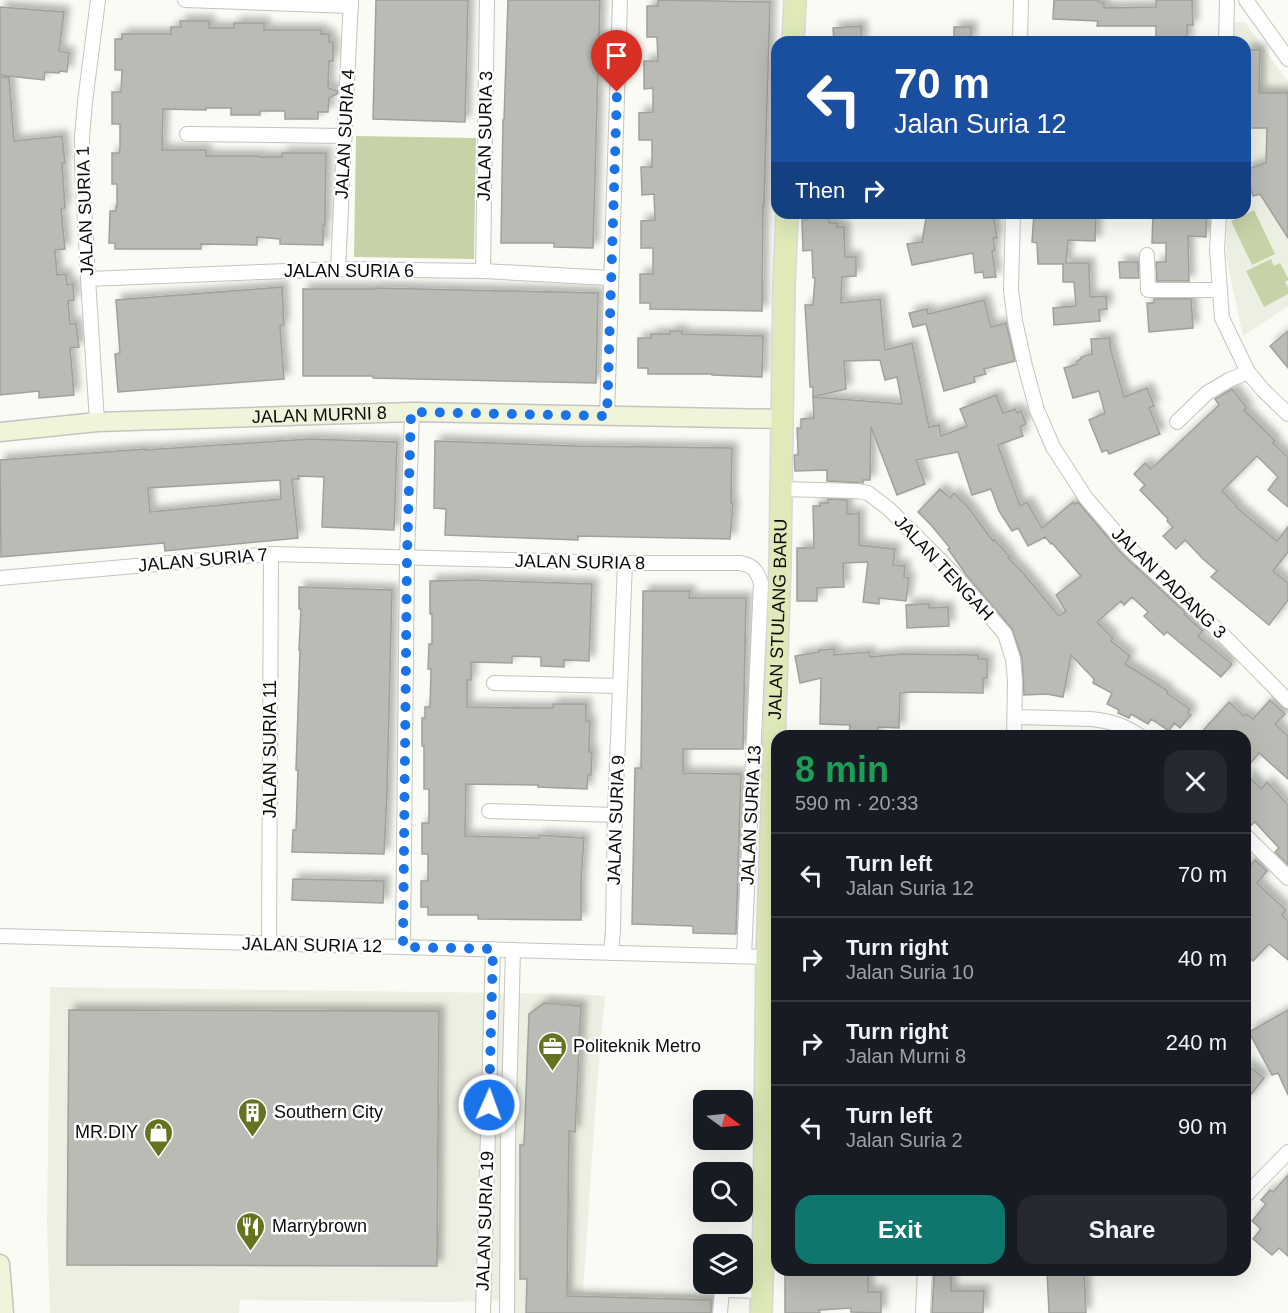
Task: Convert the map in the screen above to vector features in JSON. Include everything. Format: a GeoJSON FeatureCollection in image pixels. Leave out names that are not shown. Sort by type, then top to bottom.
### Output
{"type":"FeatureCollection","features":[{"type":"Feature","properties":{"kind":"main road"},"geometry":{"type":"LineString","coordinates":[[793,36],[795,0]]}},
{"type":"Feature","properties":{"kind":"main road","name":"JALAN STULANG BARU"},"geometry":{"type":"LineString","coordinates":[[774,730],[787,219]]}},
{"type":"Feature","properties":{"kind":"main road","name":"JALAN STULANG BARU"},"geometry":{"type":"LineString","coordinates":[[761,1313],[770,1219],[767,957],[771,832]]}},
{"type":"Feature","properties":{"kind":"street","name":"JALAN SURIA 1"},"geometry":{"type":"LineString","coordinates":[[97,422],[82,137],[98,0]]}},
{"type":"Feature","properties":{"kind":"street"},"geometry":{"type":"LineString","coordinates":[[185,0],[351,3]]}},
{"type":"Feature","properties":{"kind":"street","name":"JALAN SURIA 3"},"geometry":{"type":"LineString","coordinates":[[483,271],[487,0]]}},
{"type":"Feature","properties":{"kind":"street"},"geometry":{"type":"LineString","coordinates":[[607,416],[620,0]]}},
{"type":"Feature","properties":{"kind":"street"},"geometry":{"type":"LineString","coordinates":[[1020,36],[1021,0]]}},
{"type":"Feature","properties":{"kind":"street"},"geometry":{"type":"LineString","coordinates":[[1226,36],[1227,0]]}},
{"type":"Feature","properties":{"kind":"street"},"geometry":{"type":"LineString","coordinates":[[1246,0],[1288,59]]}},
{"type":"Feature","properties":{"kind":"street","name":"JALAN SURIA 4"},"geometry":{"type":"LineString","coordinates":[[338,269],[351,3]]}},
{"type":"Feature","properties":{"kind":"street"},"geometry":{"type":"LineString","coordinates":[[187,134],[345,136]]}},
{"type":"Feature","properties":{"kind":"street","name":"JALAN PADANG 3"},"geometry":{"type":"LineString","coordinates":[[1013,219],[1011,290],[1015,321],[1037,410],[1053,447],[1086,498],[1128,547],[1222,634],[1288,701]]}},
{"type":"Feature","properties":{"kind":"street"},"geometry":{"type":"LineString","coordinates":[[1219,219],[1217,250],[1222,318],[1248,372],[1288,414]]}},
{"type":"Feature","properties":{"kind":"street"},"geometry":{"type":"LineString","coordinates":[[1148,255],[1148,290],[1220,290]]}},
{"type":"Feature","properties":{"kind":"street","name":"JALAN SURIA 6"},"geometry":{"type":"LineString","coordinates":[[88,279],[338,269],[483,271],[610,278]]}},
{"type":"Feature","properties":{"kind":"street"},"geometry":{"type":"LineString","coordinates":[[1177,422],[1207,393],[1248,372]]}},
{"type":"Feature","properties":{"kind":"street"},"geometry":{"type":"LineString","coordinates":[[403,947],[407,557],[411,412]]}},
{"type":"Feature","properties":{"kind":"street","name":"JALAN MURNI 8"},"geometry":{"type":"LineString","coordinates":[[0,432],[97,422],[411,412],[782,419]]}},
{"type":"Feature","properties":{"kind":"street","name":"JALAN TENGAH"},"geometry":{"type":"LineString","coordinates":[[782,489],[868,493],[889,509],[952,572],[1005,634],[1013,659],[1014,730]]}},
{"type":"Feature","properties":{"kind":"street","name":"JALAN SURIA 7"},"geometry":{"type":"LineString","coordinates":[[0,578],[271,554],[407,557]]}},
{"type":"Feature","properties":{"kind":"street","name":"JALAN SURIA 11"},"geometry":{"type":"LineString","coordinates":[[269,943],[271,554]]}},
{"type":"Feature","properties":{"kind":"street","name":"JALAN SURIA 8"},"geometry":{"type":"LineString","coordinates":[[407,557],[625,563],[740,563],[753,568]]}},
{"type":"Feature","properties":{"kind":"street","name":"JALAN SURIA 9"},"geometry":{"type":"LineString","coordinates":[[611,953],[625,563]]}},
{"type":"Feature","properties":{"kind":"street","name":"JALAN SURIA 13"},"geometry":{"type":"LineString","coordinates":[[744,956],[760,583],[753,568]]}},
{"type":"Feature","properties":{"kind":"street"},"geometry":{"type":"LineString","coordinates":[[494,682],[620,687]]}},
{"type":"Feature","properties":{"kind":"street"},"geometry":{"type":"LineString","coordinates":[[1015,717],[1090,718],[1130,730]]}},
{"type":"Feature","properties":{"kind":"street"},"geometry":{"type":"LineString","coordinates":[[489,811],[615,815]]}},
{"type":"Feature","properties":{"kind":"street"},"geometry":{"type":"LineString","coordinates":[[1251,840],[1288,878]]}},
{"type":"Feature","properties":{"kind":"street","name":"JALAN SURIA 12"},"geometry":{"type":"LineString","coordinates":[[0,936],[767,957]]}},
{"type":"Feature","properties":{"kind":"street","name":"JALAN SURIA 19"},"geometry":{"type":"LineString","coordinates":[[483,1313],[493,949]]}},
{"type":"Feature","properties":{"kind":"street"},"geometry":{"type":"LineString","coordinates":[[507,1313],[508,1141],[513,950]]}},
{"type":"Feature","properties":{"kind":"street"},"geometry":{"type":"LineString","coordinates":[[1251,1190],[1288,1152]]}},
{"type":"Feature","properties":{"kind":"street"},"geometry":{"type":"LineString","coordinates":[[0,1263],[4,1313]]}},
{"type":"Feature","properties":{"kind":"street"},"geometry":{"type":"LineString","coordinates":[[923,1313],[925,1276]]}},
{"type":"Feature","properties":{"kind":"street"},"geometry":{"type":"LineString","coordinates":[[720,1313],[722,1290],[762,1291]]}},
{"type":"Feature","properties":{"kind":"shaded area"},"geometry":{"type":"Polygon","coordinates":[[[1245,22],[1288,82],[1288,306],[1243,336],[1226,257],[1227,219],[1251,219],[1251,36],[1233,36],[1233,23],[1245,22]]]}},
{"type":"Feature","properties":{"kind":"shaded area"},"geometry":{"type":"Polygon","coordinates":[[[50,987],[605,996],[583,1292],[716,1295],[715,1313],[513,1313],[512,1300],[451,1302],[240,1300],[239,1313],[50,1313],[47,1224],[50,987]]]}},
{"type":"Feature","properties":{"kind":"green space"},"geometry":{"type":"Polygon","coordinates":[[[356,136],[476,138],[474,259],[354,257],[356,136]]]}},
{"type":"Feature","properties":{"kind":"green space"},"geometry":{"type":"Polygon","coordinates":[[[1254,210],[1275,254],[1252,265],[1231,221],[1251,219],[1251,211],[1254,210]]]}},
{"type":"Feature","properties":{"kind":"green space"},"geometry":{"type":"Polygon","coordinates":[[[1271,259],[1274,266],[1280,263],[1288,278],[1285,282],[1288,294],[1264,307],[1246,271],[1271,259]]]}},
{"type":"Feature","properties":{"kind":"building"},"geometry":{"type":"Polygon","coordinates":[[[376,0],[468,0],[465,122],[373,119],[376,0]]]}},
{"type":"Feature","properties":{"kind":"building"},"geometry":{"type":"Polygon","coordinates":[[[508,0],[600,0],[593,248],[554,247],[554,243],[501,243],[508,0]]]}},
{"type":"Feature","properties":{"kind":"building"},"geometry":{"type":"Polygon","coordinates":[[[658,0],[770,2],[762,311],[650,309],[650,303],[640,303],[640,274],[653,274],[653,248],[641,248],[641,221],[655,220],[654,194],[642,195],[641,167],[652,167],[652,140],[639,140],[639,113],[653,112],[653,88],[644,89],[644,61],[658,61],[657,37],[647,37],[647,6],[658,6],[658,0]]]}},
{"type":"Feature","properties":{"kind":"building"},"geometry":{"type":"Polygon","coordinates":[[[1054,0],[1099,0],[1104,3],[1104,8],[1156,7],[1156,0],[1192,0],[1193,25],[1187,25],[1187,36],[1156,36],[1156,26],[1097,26],[1098,21],[1053,19],[1054,0]]]}},
{"type":"Feature","properties":{"kind":"building"},"geometry":{"type":"Polygon","coordinates":[[[0,7],[64,12],[59,51],[69,53],[67,72],[45,72],[44,80],[0,75],[0,7]]]}},
{"type":"Feature","properties":{"kind":"building"},"geometry":{"type":"Polygon","coordinates":[[[180,21],[209,21],[209,28],[234,28],[234,23],[264,23],[264,30],[321,30],[321,34],[329,34],[329,42],[333,42],[333,61],[329,61],[328,88],[338,91],[329,98],[328,112],[318,112],[318,119],[285,119],[285,111],[260,111],[260,115],[231,115],[231,108],[163,109],[162,150],[206,150],[206,156],[259,157],[282,157],[282,153],[326,153],[323,245],[280,244],[280,239],[257,237],[257,245],[201,244],[201,249],[115,249],[115,243],[109,243],[110,211],[116,211],[117,206],[117,184],[112,184],[112,153],[119,153],[120,149],[120,124],[112,124],[112,92],[121,92],[122,70],[115,70],[115,39],[122,39],[122,34],[171,34],[171,27],[181,27],[180,21]]]}},
{"type":"Feature","properties":{"kind":"building"},"geometry":{"type":"Polygon","coordinates":[[[861,26],[862,36],[834,36],[833,28],[861,26]]]}},
{"type":"Feature","properties":{"kind":"building"},"geometry":{"type":"Polygon","coordinates":[[[954,27],[971,27],[971,36],[954,36],[954,27]]]}},
{"type":"Feature","properties":{"kind":"building"},"geometry":{"type":"Polygon","coordinates":[[[1251,49],[1260,50],[1259,93],[1288,93],[1288,238],[1260,194],[1253,196],[1251,190],[1251,168],[1266,163],[1267,128],[1251,128],[1251,49]]]}},
{"type":"Feature","properties":{"kind":"building"},"geometry":{"type":"Polygon","coordinates":[[[0,77],[9,77],[14,141],[62,136],[65,163],[62,163],[65,208],[61,209],[65,249],[55,250],[57,275],[66,274],[67,285],[73,284],[74,300],[68,301],[70,324],[76,323],[79,347],[70,348],[74,395],[39,398],[39,391],[0,395],[0,77]]]}},
{"type":"Feature","properties":{"kind":"building"},"geometry":{"type":"Polygon","coordinates":[[[829,219],[829,223],[837,223],[837,227],[844,227],[845,257],[856,257],[856,276],[842,277],[841,303],[880,299],[885,350],[912,343],[929,427],[939,425],[941,436],[967,426],[960,409],[996,395],[1003,413],[1015,409],[1017,413],[1021,411],[1026,424],[1020,427],[1023,436],[998,445],[1020,506],[1027,502],[1042,528],[1073,502],[1075,504],[1078,502],[1121,553],[1203,631],[1198,636],[1232,664],[1221,677],[1167,632],[1164,635],[1144,616],[1148,612],[1132,597],[1124,605],[1121,601],[1097,622],[1113,638],[1111,641],[1130,656],[1125,664],[1168,691],[1167,693],[1190,709],[1188,713],[1191,715],[1180,728],[1174,723],[1168,730],[1151,719],[1148,724],[1131,714],[1129,718],[1118,713],[1119,710],[1107,704],[1112,693],[1093,683],[1094,679],[1071,655],[1063,697],[1047,694],[1024,695],[1022,658],[1012,629],[967,576],[948,549],[950,548],[918,512],[940,489],[950,498],[954,493],[1059,616],[1066,611],[1056,595],[1081,576],[1045,537],[1028,546],[1018,528],[1012,531],[999,511],[991,489],[972,495],[958,452],[916,460],[925,484],[897,495],[871,427],[870,480],[863,480],[863,483],[827,481],[827,470],[795,471],[794,455],[798,455],[797,428],[801,428],[801,419],[814,418],[805,305],[813,305],[815,278],[813,278],[812,250],[803,251],[802,220],[829,219]],[[880,360],[844,361],[846,389],[813,397],[902,404],[897,377],[885,380],[880,360]]]}},
{"type":"Feature","properties":{"kind":"building"},"geometry":{"type":"Polygon","coordinates":[[[926,219],[994,219],[997,238],[993,238],[995,250],[992,251],[996,277],[984,278],[983,272],[975,273],[973,253],[912,265],[907,244],[922,242],[926,219]]]}},
{"type":"Feature","properties":{"kind":"building"},"geometry":{"type":"Polygon","coordinates":[[[1034,219],[1096,219],[1095,241],[1068,240],[1066,263],[1089,263],[1090,297],[1106,296],[1107,309],[1099,310],[1100,321],[1054,325],[1053,308],[1076,306],[1074,282],[1063,282],[1063,264],[1038,264],[1037,243],[1032,242],[1034,219]]]}},
{"type":"Feature","properties":{"kind":"building"},"geometry":{"type":"Polygon","coordinates":[[[1153,219],[1206,219],[1206,237],[1188,236],[1189,281],[1157,281],[1156,262],[1166,262],[1166,243],[1152,243],[1153,219]]]}},
{"type":"Feature","properties":{"kind":"building"},"geometry":{"type":"Polygon","coordinates":[[[1119,262],[1138,262],[1139,278],[1120,278],[1119,262]]]}},
{"type":"Feature","properties":{"kind":"building"},"geometry":{"type":"Polygon","coordinates":[[[282,287],[284,325],[280,326],[284,379],[118,392],[115,354],[120,353],[116,300],[282,287]]]}},
{"type":"Feature","properties":{"kind":"building"},"geometry":{"type":"Polygon","coordinates":[[[375,288],[598,293],[596,383],[303,376],[303,289],[375,288]]]}},
{"type":"Feature","properties":{"kind":"building"},"geometry":{"type":"Polygon","coordinates":[[[1154,299],[1191,299],[1193,328],[1149,332],[1147,303],[1154,303],[1154,299]]]}},
{"type":"Feature","properties":{"kind":"building"},"geometry":{"type":"Polygon","coordinates":[[[984,300],[991,327],[1006,323],[1015,361],[984,369],[986,374],[974,377],[975,382],[944,391],[926,324],[913,327],[909,313],[927,309],[928,314],[984,300]]]}},
{"type":"Feature","properties":{"kind":"building"},"geometry":{"type":"Polygon","coordinates":[[[670,331],[682,331],[682,334],[763,336],[762,377],[648,374],[648,368],[638,368],[638,338],[651,338],[651,334],[670,334],[670,331]]]}},
{"type":"Feature","properties":{"kind":"building"},"geometry":{"type":"Polygon","coordinates":[[[1288,331],[1288,368],[1270,346],[1288,331]]]}},
{"type":"Feature","properties":{"kind":"building"},"geometry":{"type":"Polygon","coordinates":[[[1110,338],[1110,347],[1124,397],[1147,388],[1154,406],[1149,408],[1160,434],[1109,454],[1107,450],[1102,452],[1089,420],[1105,413],[1099,391],[1073,398],[1064,368],[1077,364],[1081,357],[1092,354],[1091,339],[1110,338]]]}},
{"type":"Feature","properties":{"kind":"building"},"geometry":{"type":"Polygon","coordinates":[[[1232,389],[1247,408],[1244,410],[1288,457],[1288,507],[1268,490],[1278,477],[1257,456],[1222,491],[1236,507],[1277,541],[1288,527],[1288,552],[1273,571],[1288,583],[1288,600],[1269,625],[1211,577],[1217,571],[1185,540],[1176,549],[1163,536],[1173,527],[1140,490],[1145,485],[1134,474],[1145,463],[1151,469],[1219,405],[1215,399],[1232,389]]]}},
{"type":"Feature","properties":{"kind":"building"},"geometry":{"type":"Polygon","coordinates":[[[310,439],[397,442],[394,530],[322,527],[324,477],[298,476],[299,479],[292,479],[298,538],[165,551],[164,543],[1,557],[0,460],[310,439]],[[280,480],[148,488],[150,512],[281,499],[280,480]]]}},
{"type":"Feature","properties":{"kind":"building"},"geometry":{"type":"Polygon","coordinates":[[[435,441],[732,448],[731,503],[733,503],[730,539],[578,536],[578,540],[445,535],[446,509],[434,508],[435,441]]]}},
{"type":"Feature","properties":{"kind":"building"},"geometry":{"type":"Polygon","coordinates":[[[828,499],[847,500],[847,514],[859,513],[859,545],[895,549],[893,565],[905,566],[904,577],[909,578],[906,601],[879,598],[879,604],[863,602],[868,562],[843,563],[844,587],[817,588],[817,601],[797,601],[797,548],[814,548],[813,506],[828,503],[828,499]]]}},
{"type":"Feature","properties":{"kind":"building"},"geometry":{"type":"Polygon","coordinates":[[[430,581],[592,584],[589,661],[564,660],[564,667],[541,666],[541,657],[512,656],[512,663],[471,662],[471,680],[467,680],[467,707],[553,708],[553,704],[586,704],[586,721],[590,721],[589,752],[592,752],[591,775],[588,775],[587,789],[538,787],[538,785],[466,784],[465,836],[539,838],[539,835],[584,838],[581,920],[478,919],[478,915],[428,915],[428,907],[421,907],[421,881],[428,881],[428,854],[422,854],[422,823],[429,823],[429,789],[424,789],[422,718],[425,718],[425,707],[430,707],[431,669],[428,669],[429,644],[432,644],[432,614],[430,614],[430,581]]]}},
{"type":"Feature","properties":{"kind":"building"},"geometry":{"type":"Polygon","coordinates":[[[299,587],[392,590],[384,854],[292,852],[293,830],[296,830],[298,770],[296,770],[301,609],[299,609],[299,587]]]}},
{"type":"Feature","properties":{"kind":"building"},"geometry":{"type":"Polygon","coordinates":[[[643,591],[690,591],[689,598],[746,598],[743,749],[683,749],[683,773],[741,774],[736,934],[693,933],[693,926],[632,924],[635,768],[641,768],[643,591]]]}},
{"type":"Feature","properties":{"kind":"building"},"geometry":{"type":"Polygon","coordinates":[[[929,604],[929,608],[948,607],[949,626],[907,628],[906,605],[929,604]]]}},
{"type":"Feature","properties":{"kind":"building"},"geometry":{"type":"Polygon","coordinates":[[[834,649],[834,655],[869,652],[870,657],[901,654],[978,655],[978,659],[987,659],[987,678],[983,678],[983,693],[900,693],[899,728],[878,727],[878,730],[850,730],[850,725],[820,724],[821,678],[800,683],[795,656],[819,652],[819,650],[834,649]]]}},
{"type":"Feature","properties":{"kind":"building"},"geometry":{"type":"Polygon","coordinates":[[[1270,700],[1285,714],[1275,724],[1288,736],[1288,779],[1259,753],[1251,763],[1251,730],[1203,730],[1229,702],[1244,716],[1246,714],[1253,719],[1270,700]]]}},
{"type":"Feature","properties":{"kind":"building"},"geometry":{"type":"Polygon","coordinates":[[[1251,778],[1261,789],[1267,782],[1288,805],[1288,865],[1275,852],[1279,848],[1255,822],[1251,825],[1251,778]]]}},
{"type":"Feature","properties":{"kind":"building"},"geometry":{"type":"Polygon","coordinates":[[[1255,860],[1267,871],[1257,883],[1286,910],[1282,915],[1288,921],[1288,960],[1269,944],[1253,961],[1251,959],[1251,865],[1255,860]]]}},
{"type":"Feature","properties":{"kind":"building"},"geometry":{"type":"Polygon","coordinates":[[[293,879],[384,881],[383,903],[292,900],[293,879]]]}},
{"type":"Feature","properties":{"kind":"building"},"geometry":{"type":"Polygon","coordinates":[[[544,1003],[581,1006],[575,1132],[569,1131],[567,1296],[711,1300],[711,1313],[526,1313],[527,1279],[520,1279],[520,1145],[524,1145],[529,1014],[544,1003]]]}},
{"type":"Feature","properties":{"kind":"building","name":"Southern City"},"geometry":{"type":"Polygon","coordinates":[[[69,1010],[439,1011],[437,1266],[67,1265],[69,1010]]]}},
{"type":"Feature","properties":{"kind":"building"},"geometry":{"type":"Polygon","coordinates":[[[1288,1010],[1288,1095],[1278,1073],[1272,1075],[1251,1036],[1251,1031],[1288,1010]]]}},
{"type":"Feature","properties":{"kind":"building"},"geometry":{"type":"Polygon","coordinates":[[[1251,1068],[1264,1078],[1251,1094],[1251,1068]]]}},
{"type":"Feature","properties":{"kind":"building"},"geometry":{"type":"Polygon","coordinates":[[[1288,1175],[1288,1256],[1279,1248],[1272,1255],[1253,1239],[1261,1229],[1252,1221],[1266,1204],[1261,1200],[1270,1190],[1273,1192],[1288,1175]]]}},
{"type":"Feature","properties":{"kind":"building"},"geometry":{"type":"Polygon","coordinates":[[[785,1276],[868,1276],[868,1292],[881,1292],[881,1313],[851,1312],[851,1308],[819,1310],[820,1313],[785,1313],[785,1276]]]}},
{"type":"Feature","properties":{"kind":"building"},"geometry":{"type":"Polygon","coordinates":[[[934,1276],[951,1276],[951,1291],[984,1291],[983,1313],[932,1313],[934,1276]]]}},
{"type":"Feature","properties":{"kind":"building"},"geometry":{"type":"Polygon","coordinates":[[[1047,1276],[1084,1276],[1086,1313],[1049,1313],[1047,1276]]]}},
{"type":"Feature","properties":{"kind":"place","name":"Politeknik Metro"},"geometry":{"type":"Point","coordinates":[552,1072]}},
{"type":"Feature","properties":{"kind":"place","name":"Southern City"},"geometry":{"type":"Point","coordinates":[253,1138]}},
{"type":"Feature","properties":{"kind":"place","name":"MR.DIY"},"geometry":{"type":"Point","coordinates":[159,1158]}},
{"type":"Feature","properties":{"kind":"place","name":"Marrybrown"},"geometry":{"type":"Point","coordinates":[251,1252]}},
{"type":"Feature","properties":{"kind":"route"},"geometry":{"type":"LineString","coordinates":[[489,1105],[493,949],[403,947],[407,557],[411,412],[607,416],[617,92]]}}]}
